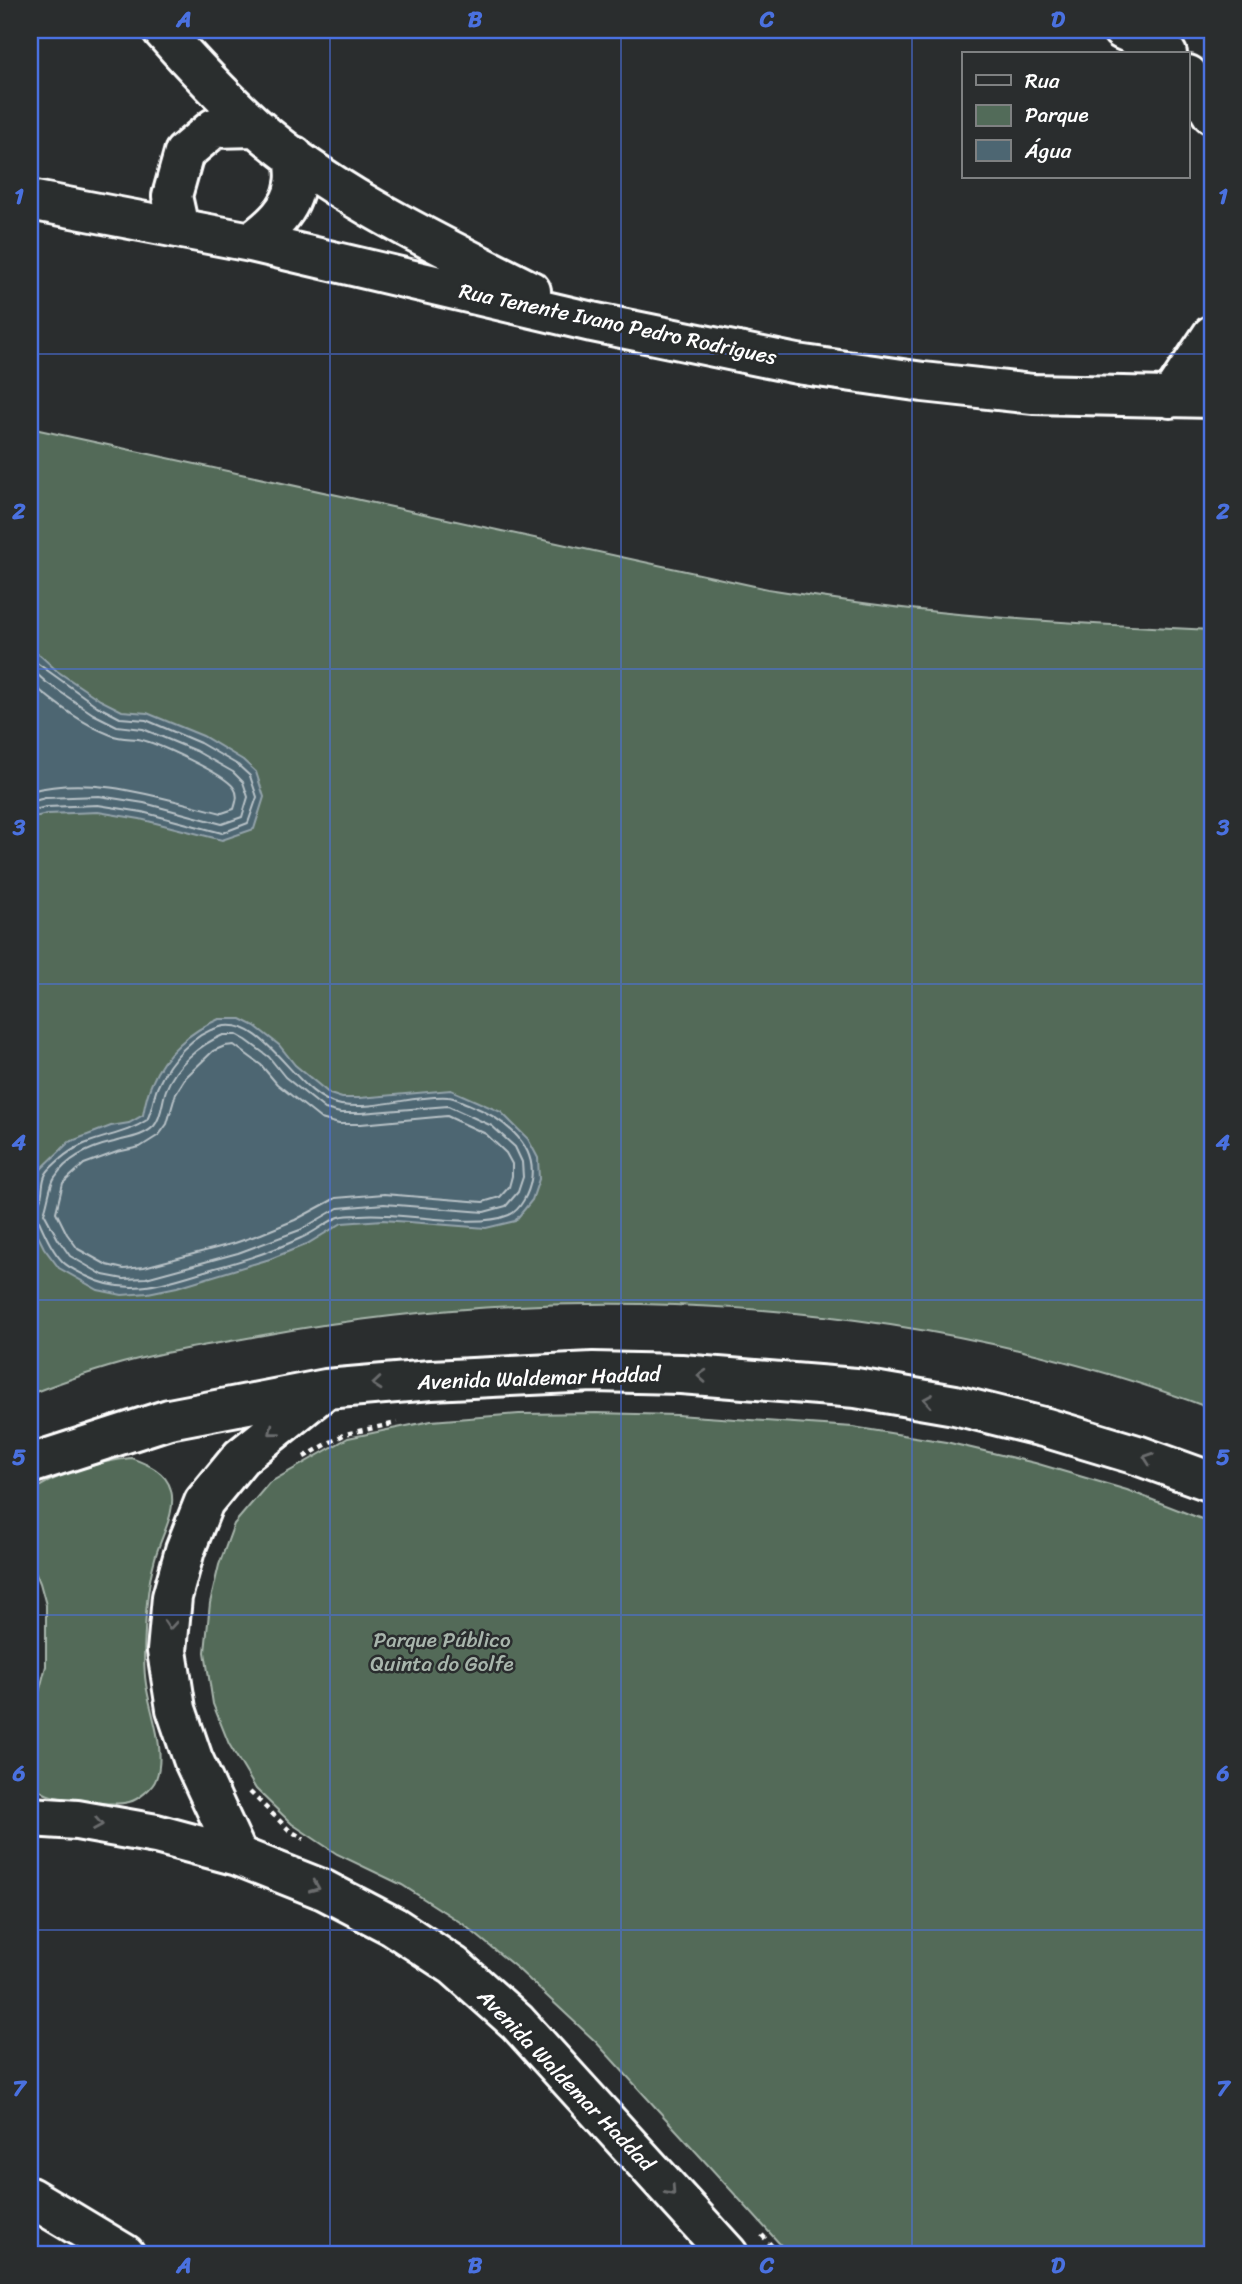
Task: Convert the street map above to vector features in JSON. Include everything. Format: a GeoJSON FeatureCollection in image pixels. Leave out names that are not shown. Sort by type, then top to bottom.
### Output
{"type":"FeatureCollection","features":[{"type":"Feature","properties":{"kind":"main road"},"geometry":{"type":"LineString","coordinates":[[162,30],[256,127],[327,180],[410,229],[592,322]]}},
{"type":"Feature","properties":{"kind":"main road"},"geometry":{"type":"LineString","coordinates":[[1122,30],[1161,44]]}},
{"type":"Feature","properties":{"kind":"main road"},"geometry":{"type":"LineString","coordinates":[[1190,78],[1212,114]]}},
{"type":"Feature","properties":{"kind":"main road"},"geometry":{"type":"LineString","coordinates":[[179,228],[172,196],[184,153],[214,128],[256,127]]}},
{"type":"Feature","properties":{"kind":"main road"},"geometry":{"type":"LineString","coordinates":[[251,242],[271,226],[287,206],[295,185],[294,156]]}},
{"type":"Feature","properties":{"kind":"main road","name":"Rua Tenente Ivano Pedro Rodrigues"},"geometry":{"type":"LineString","coordinates":[[30,200],[251,242],[592,322],[797,364],[923,383],[1033,394],[1212,398]]}},
{"type":"Feature","properties":{"kind":"main road"},"geometry":{"type":"LineString","coordinates":[[1170,398],[1212,335]]}},
{"type":"Feature","properties":{"kind":"main road","name":"Avenida Waldemar Haddad"},"geometry":{"type":"LineString","coordinates":[[30,1464],[169,1419],[326,1389],[431,1380],[593,1372],[681,1374],[856,1388],[955,1405],[1137,1455],[1212,1482]]}},
{"type":"Feature","properties":{"kind":"main road"},"geometry":{"type":"LineString","coordinates":[[238,1856],[193,1759],[176,1709],[167,1651],[172,1597],[185,1550],[204,1502],[241,1457],[326,1389]]}},
{"type":"Feature","properties":{"kind":"main road","name":"Avenida Waldemar Haddad"},"geometry":{"type":"LineString","coordinates":[[30,1817],[76,1820],[143,1832],[238,1856],[324,1890],[393,1926],[454,1966],[517,2022],[728,2254]]}},
{"type":"Feature","properties":{"kind":"main road"},"geometry":{"type":"LineString","coordinates":[[30,2197],[125,2254]]}},
{"type":"Feature","properties":{"kind":"path"},"geometry":{"type":"LineString","coordinates":[[300,1460],[345,1434],[406,1421]]}},
{"type":"Feature","properties":{"kind":"path"},"geometry":{"type":"LineString","coordinates":[[243,1781],[289,1829],[311,1844]]}},
{"type":"Feature","properties":{"kind":"path"},"geometry":{"type":"LineString","coordinates":[[760,2234],[779,2254]]}},
{"type":"Feature","properties":{"kind":"green space"},"geometry":{"type":"Polygon","coordinates":[[[30,428],[768,589],[958,614],[1212,630],[1212,1409],[1098,1371],[981,1342],[862,1321],[741,1308],[619,1304],[497,1307],[377,1318],[258,1336],[136,1360],[30,1394],[30,428]]]}},
{"type":"Feature","properties":{"kind":"green space","name":"Parque Público Quinta do Golfe"},"geometry":{"type":"Polygon","coordinates":[[[519,1414],[677,1415],[853,1427],[946,1442],[1035,1463],[1127,1490],[1212,1523],[1212,2254],[789,2254],[596,2042],[518,1969],[463,1924],[402,1885],[337,1854],[292,1824],[256,1789],[229,1744],[213,1704],[205,1652],[210,1603],[219,1565],[234,1524],[269,1483],[348,1438],[431,1421],[519,1414]]]}},
{"type":"Feature","properties":{"kind":"green space"},"geometry":{"type":"Polygon","coordinates":[[[131,1458],[149,1466],[165,1478],[169,1483],[172,1499],[170,1517],[156,1553],[150,1579],[144,1658],[148,1695],[159,1744],[159,1768],[152,1786],[133,1801],[99,1803],[51,1796],[44,1793],[30,1777],[30,1726],[46,1666],[46,1605],[30,1559],[30,1494],[50,1481],[78,1470],[131,1458]]]}},
{"type":"Feature","properties":{"kind":"water"},"geometry":{"type":"Polygon","coordinates":[[[30,651],[40,655],[57,671],[100,700],[122,711],[147,713],[203,736],[243,760],[256,772],[264,797],[254,829],[222,840],[140,819],[98,812],[47,814],[30,818],[30,651]]]}},
{"type":"Feature","properties":{"kind":"water"},"geometry":{"type":"Polygon","coordinates":[[[219,1019],[241,1019],[255,1026],[330,1094],[342,1098],[451,1090],[501,1112],[528,1139],[538,1158],[539,1179],[532,1200],[515,1221],[486,1228],[383,1220],[342,1223],[307,1244],[270,1259],[148,1293],[122,1295],[98,1290],[59,1268],[44,1248],[30,1217],[38,1172],[69,1142],[111,1126],[129,1123],[143,1115],[150,1087],[171,1053],[198,1030],[219,1019]]]}}]}
